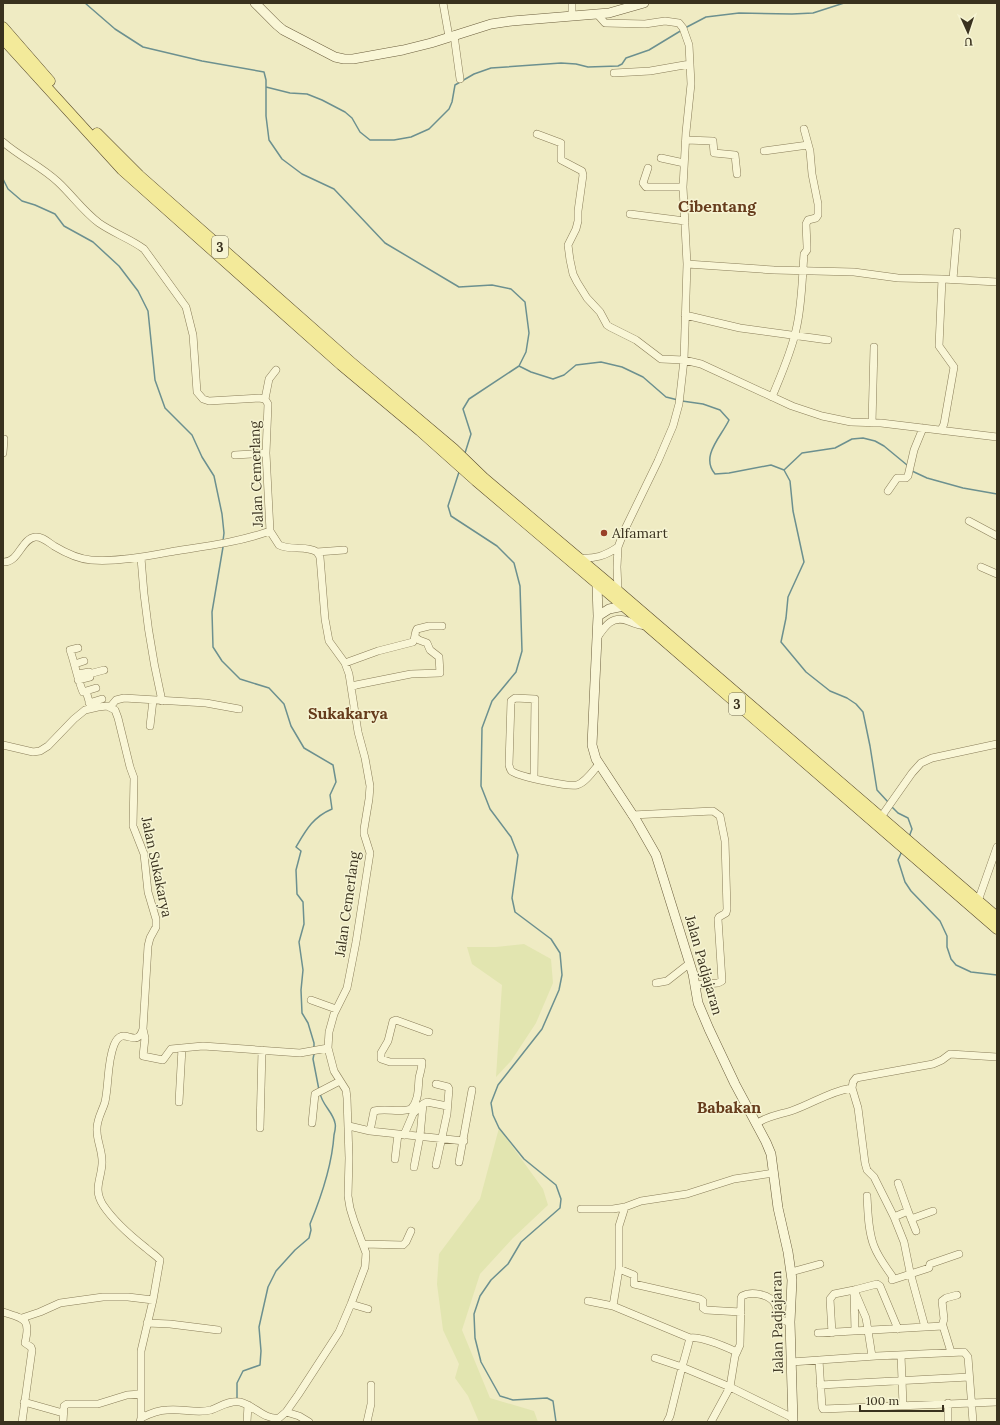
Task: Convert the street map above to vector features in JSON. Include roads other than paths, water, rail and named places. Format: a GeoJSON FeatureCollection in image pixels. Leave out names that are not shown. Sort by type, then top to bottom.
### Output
{"type":"FeatureCollection","features":[{"type":"Feature","properties":{"kind":"main road","name":"3"},"geometry":{"type":"LineString","coordinates":[[3,27],[87,123],[139,175],[356,366],[597,584],[647,626],[676,646],[881,817],[997,917]]}},
{"type":"Feature","properties":{"kind":"main road","name":"3"},"geometry":{"type":"LineString","coordinates":[[3,39],[122,170],[336,360],[451,452]]}},
{"type":"Feature","properties":{"kind":"main road","name":"3"},"geometry":{"type":"LineString","coordinates":[[480,479],[618,591],[676,646],[997,929]]}},
{"type":"Feature","properties":{"kind":"street"},"geometry":{"type":"LineString","coordinates":[[255,3],[283,30],[325,52],[344,59],[360,58],[389,52],[503,22],[609,13],[644,3]]}},
{"type":"Feature","properties":{"kind":"street"},"geometry":{"type":"LineString","coordinates":[[443,3],[452,36],[460,79]]}},
{"type":"Feature","properties":{"kind":"street"},"geometry":{"type":"LineString","coordinates":[[572,3],[572,16]]}},
{"type":"Feature","properties":{"kind":"street"},"geometry":{"type":"LineString","coordinates":[[597,14],[605,23],[679,23],[683,28],[689,45],[691,84],[684,163],[687,264],[684,360],[679,404],[664,448],[625,529],[618,547],[618,591]]}},
{"type":"Feature","properties":{"kind":"street"},"geometry":{"type":"LineString","coordinates":[[614,73],[650,71],[690,64]]}},
{"type":"Feature","properties":{"kind":"street"},"geometry":{"type":"LineString","coordinates":[[772,397],[795,335],[802,300],[804,254],[808,246],[806,224],[808,220],[816,218],[818,215],[818,204],[804,129]]}},
{"type":"Feature","properties":{"kind":"street"},"geometry":{"type":"LineString","coordinates":[[537,134],[561,143],[561,160],[582,171],[578,220],[568,245],[573,274],[587,298],[600,312],[610,327],[636,340],[661,359],[684,360],[701,364],[772,397],[822,416],[846,421],[924,428],[997,438]]}},
{"type":"Feature","properties":{"kind":"street"},"geometry":{"type":"LineString","coordinates":[[686,140],[712,141],[714,153],[735,155],[737,174]]}},
{"type":"Feature","properties":{"kind":"street"},"geometry":{"type":"LineString","coordinates":[[3,142],[49,174],[85,211],[100,224],[136,243],[144,249],[186,307],[193,335],[198,392],[202,399],[209,401],[244,398],[265,399]]}},
{"type":"Feature","properties":{"kind":"street"},"geometry":{"type":"LineString","coordinates":[[764,151],[808,145]]}},
{"type":"Feature","properties":{"kind":"street"},"geometry":{"type":"LineString","coordinates":[[661,158],[684,163]]}},
{"type":"Feature","properties":{"kind":"street"},"geometry":{"type":"LineString","coordinates":[[648,168],[643,183],[646,188],[684,187]]}},
{"type":"Feature","properties":{"kind":"street"},"geometry":{"type":"LineString","coordinates":[[630,214],[685,221]]}},
{"type":"Feature","properties":{"kind":"street"},"geometry":{"type":"LineString","coordinates":[[954,279],[957,232]]}},
{"type":"Feature","properties":{"kind":"street"},"geometry":{"type":"LineString","coordinates":[[687,264],[854,272],[898,278],[954,279],[997,282]]}},
{"type":"Feature","properties":{"kind":"street"},"geometry":{"type":"LineString","coordinates":[[941,430],[944,424],[954,367],[939,346],[942,279]]}},
{"type":"Feature","properties":{"kind":"street"},"geometry":{"type":"LineString","coordinates":[[685,315],[740,328],[828,340]]}},
{"type":"Feature","properties":{"kind":"street"},"geometry":{"type":"LineString","coordinates":[[872,423],[874,347]]}},
{"type":"Feature","properties":{"kind":"street","name":"Jalan Cemerlang"},"geometry":{"type":"LineString","coordinates":[[276,370],[269,379],[265,399],[268,404],[266,453],[270,531],[274,539],[283,548],[310,548],[318,552],[320,557],[325,619],[329,641],[345,663],[349,674],[358,732],[370,786],[364,829],[364,834],[370,853],[350,979],[345,994],[336,1009],[330,1024],[328,1048],[334,1071],[346,1090],[349,1126],[348,1196],[354,1221],[364,1244],[366,1253],[365,1267],[339,1332],[286,1412]]}},
{"type":"Feature","properties":{"kind":"street"},"geometry":{"type":"LineString","coordinates":[[888,491],[897,478],[907,477],[914,450],[924,428]]}},
{"type":"Feature","properties":{"kind":"street"},"geometry":{"type":"LineString","coordinates":[[3,453],[4,439]]}},
{"type":"Feature","properties":{"kind":"street"},"geometry":{"type":"LineString","coordinates":[[235,455],[266,453]]}},
{"type":"Feature","properties":{"kind":"street"},"geometry":{"type":"LineString","coordinates":[[970,521],[997,536]]}},
{"type":"Feature","properties":{"kind":"street"},"geometry":{"type":"LineString","coordinates":[[3,562],[14,558],[29,539],[37,537],[86,559],[107,560],[141,558],[239,541],[270,531]]}},
{"type":"Feature","properties":{"kind":"street"},"geometry":{"type":"LineString","coordinates":[[579,558],[592,559],[600,557],[608,554],[618,547]]}},
{"type":"Feature","properties":{"kind":"street"},"geometry":{"type":"LineString","coordinates":[[318,552],[344,550]]}},
{"type":"Feature","properties":{"kind":"street"},"geometry":{"type":"LineString","coordinates":[[141,558],[144,598],[153,663],[162,701]]}},
{"type":"Feature","properties":{"kind":"street"},"geometry":{"type":"LineString","coordinates":[[981,567],[997,574]]}},
{"type":"Feature","properties":{"kind":"street","name":"Jalan Padjajaran"},"geometry":{"type":"LineString","coordinates":[[597,584],[598,616],[592,745],[593,752],[656,855],[690,963],[698,1003],[708,1029],[771,1154],[781,1224],[791,1272],[792,1294],[790,1322],[793,1420]]}},
{"type":"Feature","properties":{"kind":"street"},"geometry":{"type":"LineString","coordinates":[[598,616],[609,609],[624,606]]}},
{"type":"Feature","properties":{"kind":"street"},"geometry":{"type":"LineString","coordinates":[[597,638],[608,623],[614,620],[621,619],[636,625],[647,626]]}},
{"type":"Feature","properties":{"kind":"street"},"geometry":{"type":"LineString","coordinates":[[345,663],[378,651],[413,642],[415,631],[417,629],[429,626],[442,626]]}},
{"type":"Feature","properties":{"kind":"street"},"geometry":{"type":"LineString","coordinates":[[352,687],[411,674],[440,673],[439,657],[430,650],[427,642],[419,640],[415,637]]}},
{"type":"Feature","properties":{"kind":"street"},"geometry":{"type":"LineString","coordinates":[[78,648],[70,650],[83,692],[96,688]]}},
{"type":"Feature","properties":{"kind":"street"},"geometry":{"type":"LineString","coordinates":[[75,664],[84,661]]}},
{"type":"Feature","properties":{"kind":"street"},"geometry":{"type":"LineString","coordinates":[[78,677],[90,676],[89,674],[104,670]]}},
{"type":"Feature","properties":{"kind":"street"},"geometry":{"type":"LineString","coordinates":[[86,691],[90,705]]}},
{"type":"Feature","properties":{"kind":"street"},"geometry":{"type":"LineString","coordinates":[[90,705],[110,707],[114,701],[121,698],[206,703],[239,709]]}},
{"type":"Feature","properties":{"kind":"street"},"geometry":{"type":"LineString","coordinates":[[534,778],[535,699],[515,698],[511,701],[510,769],[512,772],[534,778],[577,785],[599,764]]}},
{"type":"Feature","properties":{"kind":"street"},"geometry":{"type":"LineString","coordinates":[[3,745],[33,752],[40,752],[90,705],[102,699]]}},
{"type":"Feature","properties":{"kind":"street"},"geometry":{"type":"LineString","coordinates":[[150,726],[154,700]]}},
{"type":"Feature","properties":{"kind":"street","name":"Jalan Sukakarya"},"geometry":{"type":"LineString","coordinates":[[110,707],[114,708],[118,718],[134,778],[132,826],[144,854],[148,892],[156,918],[156,927],[150,938],[148,946],[143,1028],[145,1038],[142,1054],[143,1057],[163,1060],[171,1049],[182,1048]]}},
{"type":"Feature","properties":{"kind":"street"},"geometry":{"type":"LineString","coordinates":[[881,817],[912,773],[921,763],[932,758],[997,744]]}},
{"type":"Feature","properties":{"kind":"street"},"geometry":{"type":"LineString","coordinates":[[632,815],[713,811],[720,816],[725,841],[725,880],[728,909],[726,913],[718,919],[722,981],[718,983],[695,985]]}},
{"type":"Feature","properties":{"kind":"street"},"geometry":{"type":"LineString","coordinates":[[978,901],[997,847]]}},
{"type":"Feature","properties":{"kind":"street"},"geometry":{"type":"LineString","coordinates":[[656,983],[667,981],[690,963]]}},
{"type":"Feature","properties":{"kind":"street"},"geometry":{"type":"LineString","coordinates":[[311,1000],[336,1009]]}},
{"type":"Feature","properties":{"kind":"street"},"geometry":{"type":"LineString","coordinates":[[370,1131],[374,1111],[411,1109],[419,1091],[419,1077],[422,1062],[390,1062],[381,1059],[381,1053],[388,1042],[393,1021],[396,1020],[429,1032]]}},
{"type":"Feature","properties":{"kind":"street"},"geometry":{"type":"LineString","coordinates":[[141,1420],[141,1351],[160,1266],[159,1259],[132,1236],[109,1212],[100,1199],[98,1188],[102,1164],[101,1150],[97,1138],[97,1125],[105,1101],[112,1050],[116,1041],[119,1036],[140,1036],[143,1028]]}},
{"type":"Feature","properties":{"kind":"street"},"geometry":{"type":"LineString","coordinates":[[179,1102],[182,1048],[217,1046],[300,1053],[328,1048]]}},
{"type":"Feature","properties":{"kind":"street"},"geometry":{"type":"LineString","coordinates":[[260,1128],[262,1050]]}},
{"type":"Feature","properties":{"kind":"street"},"geometry":{"type":"LineString","coordinates":[[924,1327],[910,1274],[904,1242],[894,1217],[874,1177],[867,1170],[858,1108],[852,1088],[853,1082],[856,1078],[933,1064],[950,1054],[997,1057]]}},
{"type":"Feature","properties":{"kind":"street"},"geometry":{"type":"LineString","coordinates":[[312,1123],[315,1094],[340,1081]]}},
{"type":"Feature","properties":{"kind":"street"},"geometry":{"type":"LineString","coordinates":[[436,1084],[448,1087],[442,1139],[436,1165]]}},
{"type":"Feature","properties":{"kind":"street"},"geometry":{"type":"LineString","coordinates":[[756,1124],[762,1119],[791,1111],[827,1095],[852,1088]]}},
{"type":"Feature","properties":{"kind":"street"},"geometry":{"type":"LineString","coordinates":[[459,1162],[472,1090]]}},
{"type":"Feature","properties":{"kind":"street"},"geometry":{"type":"LineString","coordinates":[[395,1159],[401,1135],[415,1110],[427,1102],[447,1106]]}},
{"type":"Feature","properties":{"kind":"street"},"geometry":{"type":"LineString","coordinates":[[414,1167],[420,1136],[423,1104]]}},
{"type":"Feature","properties":{"kind":"street"},"geometry":{"type":"LineString","coordinates":[[349,1126],[370,1131],[464,1141]]}},
{"type":"Feature","properties":{"kind":"street"},"geometry":{"type":"LineString","coordinates":[[582,1209],[613,1209],[625,1207],[641,1201],[687,1194],[734,1179],[774,1173]]}},
{"type":"Feature","properties":{"kind":"street"},"geometry":{"type":"LineString","coordinates":[[898,1183],[916,1231]]}},
{"type":"Feature","properties":{"kind":"street"},"geometry":{"type":"LineString","coordinates":[[867,1196],[871,1234],[874,1246],[893,1280],[929,1268],[930,1264],[959,1254]]}},
{"type":"Feature","properties":{"kind":"street"},"geometry":{"type":"LineString","coordinates":[[613,1306],[619,1269],[619,1226],[625,1207]]}},
{"type":"Feature","properties":{"kind":"street"},"geometry":{"type":"LineString","coordinates":[[894,1217],[908,1211]]}},
{"type":"Feature","properties":{"kind":"street"},"geometry":{"type":"LineString","coordinates":[[911,1218],[933,1211]]}},
{"type":"Feature","properties":{"kind":"street"},"geometry":{"type":"LineString","coordinates":[[364,1244],[403,1245],[411,1231]]}},
{"type":"Feature","properties":{"kind":"street"},"geometry":{"type":"LineString","coordinates":[[791,1272],[820,1264]]}},
{"type":"Feature","properties":{"kind":"street"},"geometry":{"type":"LineString","coordinates":[[619,1269],[634,1275],[634,1284],[703,1301],[703,1308],[706,1310],[741,1312]]}},
{"type":"Feature","properties":{"kind":"street"},"geometry":{"type":"LineString","coordinates":[[832,1333],[830,1314],[831,1297],[837,1293],[879,1284],[898,1329]]}},
{"type":"Feature","properties":{"kind":"street"},"geometry":{"type":"LineString","coordinates":[[854,1290],[862,1308],[868,1330],[872,1356]]}},
{"type":"Feature","properties":{"kind":"street"},"geometry":{"type":"LineString","coordinates":[[854,1290],[855,1331]]}},
{"type":"Feature","properties":{"kind":"street"},"geometry":{"type":"LineString","coordinates":[[711,1422],[730,1387],[735,1356],[741,1337],[742,1296],[750,1293],[760,1295],[775,1303],[780,1320],[790,1322]]}},
{"type":"Feature","properties":{"kind":"street"},"geometry":{"type":"LineString","coordinates":[[951,1352],[942,1326],[944,1319],[942,1301],[946,1298],[957,1295]]}},
{"type":"Feature","properties":{"kind":"street"},"geometry":{"type":"LineString","coordinates":[[3,1312],[22,1318],[60,1303],[103,1297],[128,1297],[153,1300]]}},
{"type":"Feature","properties":{"kind":"street"},"geometry":{"type":"LineString","coordinates":[[588,1301],[613,1306],[690,1338],[694,1337],[715,1343],[737,1352]]}},
{"type":"Feature","properties":{"kind":"street"},"geometry":{"type":"LineString","coordinates":[[351,1304],[368,1309]]}},
{"type":"Feature","properties":{"kind":"street"},"geometry":{"type":"LineString","coordinates":[[22,1318],[28,1327],[25,1344],[31,1346],[32,1350],[22,1422]]}},
{"type":"Feature","properties":{"kind":"street"},"geometry":{"type":"LineString","coordinates":[[147,1323],[218,1330]]}},
{"type":"Feature","properties":{"kind":"street"},"geometry":{"type":"LineString","coordinates":[[818,1333],[942,1326]]}},
{"type":"Feature","properties":{"kind":"street"},"geometry":{"type":"LineString","coordinates":[[667,1422],[670,1416],[690,1338]]}},
{"type":"Feature","properties":{"kind":"street"},"geometry":{"type":"LineString","coordinates":[[791,1362],[951,1352],[966,1354],[968,1357],[973,1422]]}},
{"type":"Feature","properties":{"kind":"street"},"geometry":{"type":"LineString","coordinates":[[901,1355],[903,1405]]}},
{"type":"Feature","properties":{"kind":"street"},"geometry":{"type":"LineString","coordinates":[[655,1358],[682,1367],[730,1387],[793,1420]]}},
{"type":"Feature","properties":{"kind":"street"},"geometry":{"type":"LineString","coordinates":[[819,1360],[822,1406],[824,1409],[997,1402]]}},
{"type":"Feature","properties":{"kind":"street"},"geometry":{"type":"LineString","coordinates":[[820,1385],[969,1377]]}},
{"type":"Feature","properties":{"kind":"street"},"geometry":{"type":"LineString","coordinates":[[367,1422],[372,1404],[371,1385]]}},
{"type":"Feature","properties":{"kind":"street"},"geometry":{"type":"LineString","coordinates":[[63,1422],[64,1406],[67,1404],[98,1404],[127,1395],[141,1394]]}},
{"type":"Feature","properties":{"kind":"street"},"geometry":{"type":"LineString","coordinates":[[141,1420],[153,1413],[167,1410],[212,1410],[236,1401],[248,1405],[274,1419],[279,1418],[286,1412],[299,1416],[309,1422]]}},
{"type":"Feature","properties":{"kind":"street"},"geometry":{"type":"LineString","coordinates":[[24,1402],[63,1413]]}},
{"type":"Feature","properties":{"kind":"street"},"geometry":{"type":"LineString","coordinates":[[948,1403],[948,1422]]}},
{"type":"Feature","properties":{"kind":"street"},"geometry":{"type":"LineString","coordinates":[[247,1422],[248,1405]]}},
{"type":"Feature","properties":{"kind":"waterway"},"geometry":{"type":"LineString","coordinates":[[85,3],[115,29],[143,47],[202,61],[264,72],[266,80],[266,116],[269,140],[282,159],[302,174],[334,189],[385,243],[459,287],[492,285],[511,289],[525,302],[529,333],[526,352],[519,366],[469,399],[463,409],[471,434],[465,453]]}},
{"type":"Feature","properties":{"kind":"waterway"},"geometry":{"type":"LineString","coordinates":[[685,28],[706,17],[739,13],[813,13],[844,3]]}},
{"type":"Feature","properties":{"kind":"waterway"},"geometry":{"type":"LineString","coordinates":[[266,87],[290,93],[307,94],[322,100],[345,112],[352,118],[360,132],[370,140],[394,140],[411,137],[429,129],[449,109],[452,102],[455,85],[474,74],[491,68],[561,63],[576,64],[588,67],[618,66],[622,64],[626,58],[649,50],[682,30]]}},
{"type":"Feature","properties":{"kind":"waterway"},"geometry":{"type":"LineString","coordinates":[[3,179],[8,189],[22,201],[55,214],[64,226],[93,242],[119,266],[138,291],[148,311],[155,380],[165,408],[192,435],[202,457],[214,476],[222,514],[224,533],[223,541]]}},
{"type":"Feature","properties":{"kind":"waterway"},"geometry":{"type":"LineString","coordinates":[[519,366],[531,372],[553,379],[564,375],[576,365],[601,362],[622,367],[643,377],[666,397],[678,400]]}},
{"type":"Feature","properties":{"kind":"waterway"},"geometry":{"type":"LineString","coordinates":[[682,401],[703,404],[720,410],[729,420],[711,453],[711,467],[715,474],[729,473],[771,465],[784,470],[790,481],[793,511],[804,562],[788,597],[786,618],[781,642],[806,672],[830,691],[847,698],[856,704],[863,712],[877,790],[888,802]]}},
{"type":"Feature","properties":{"kind":"waterway"},"geometry":{"type":"LineString","coordinates":[[784,470],[802,453],[835,448],[852,439],[863,438],[875,441],[884,446],[907,465]]}},
{"type":"Feature","properties":{"kind":"waterway"},"geometry":{"type":"LineString","coordinates":[[912,471],[927,478],[963,488],[997,494]]}},
{"type":"Feature","properties":{"kind":"waterway"},"geometry":{"type":"LineString","coordinates":[[459,472],[448,506],[451,516],[497,546],[514,563],[520,586],[522,651],[516,672],[492,701],[482,728],[481,786],[490,809],[511,837],[518,855],[512,898],[515,912],[551,939],[560,953],[562,975],[559,990],[542,1029],[498,1085],[491,1103],[493,1115],[499,1128],[524,1159],[556,1185],[561,1199],[560,1208],[521,1242],[508,1264],[491,1280],[480,1296],[474,1314],[475,1338],[481,1362],[500,1396],[513,1400],[547,1398],[553,1401],[556,1422]]}},
{"type":"Feature","properties":{"kind":"waterway"},"geometry":{"type":"LineString","coordinates":[[223,547],[212,612],[213,647],[222,661],[240,679],[269,688],[284,704],[291,726],[304,748],[333,765],[336,782],[330,795],[332,809],[325,812],[315,820],[296,847],[301,851],[296,870],[297,894],[303,902],[304,924],[299,942],[303,970],[301,990],[302,1013],[308,1023],[314,1048]]}},
{"type":"Feature","properties":{"kind":"waterway"},"geometry":{"type":"LineString","coordinates":[[892,807],[898,813],[908,818],[912,829],[909,837]]}},
{"type":"Feature","properties":{"kind":"waterway"},"geometry":{"type":"LineString","coordinates":[[902,851],[898,860],[905,882],[911,891],[940,921],[947,936],[947,947],[951,959],[956,965],[971,972],[997,975]]}},
{"type":"Feature","properties":{"kind":"waterway"},"geometry":{"type":"LineString","coordinates":[[314,1054],[313,1059],[319,1090]]}},
{"type":"Feature","properties":{"kind":"waterway"},"geometry":{"type":"LineString","coordinates":[[237,1400],[237,1383],[243,1371],[260,1365],[261,1351],[259,1327],[268,1287],[276,1271],[295,1250],[309,1238],[311,1230],[310,1224],[326,1180],[331,1158],[335,1126],[334,1119],[320,1093]]}},
{"type":"Feature","properties":{"kind":"place","name":"Alfamart"},"geometry":{"type":"Point","coordinates":[604,533]}},
{"type":"Feature","properties":{"kind":"district","name":"Cibentang"},"geometry":{"type":"Point","coordinates":[717,206]}},
{"type":"Feature","properties":{"kind":"district","name":"Sukakarya"},"geometry":{"type":"Point","coordinates":[348,713]}},
{"type":"Feature","properties":{"kind":"district","name":"Babakan"},"geometry":{"type":"Point","coordinates":[729,1107]}}]}
